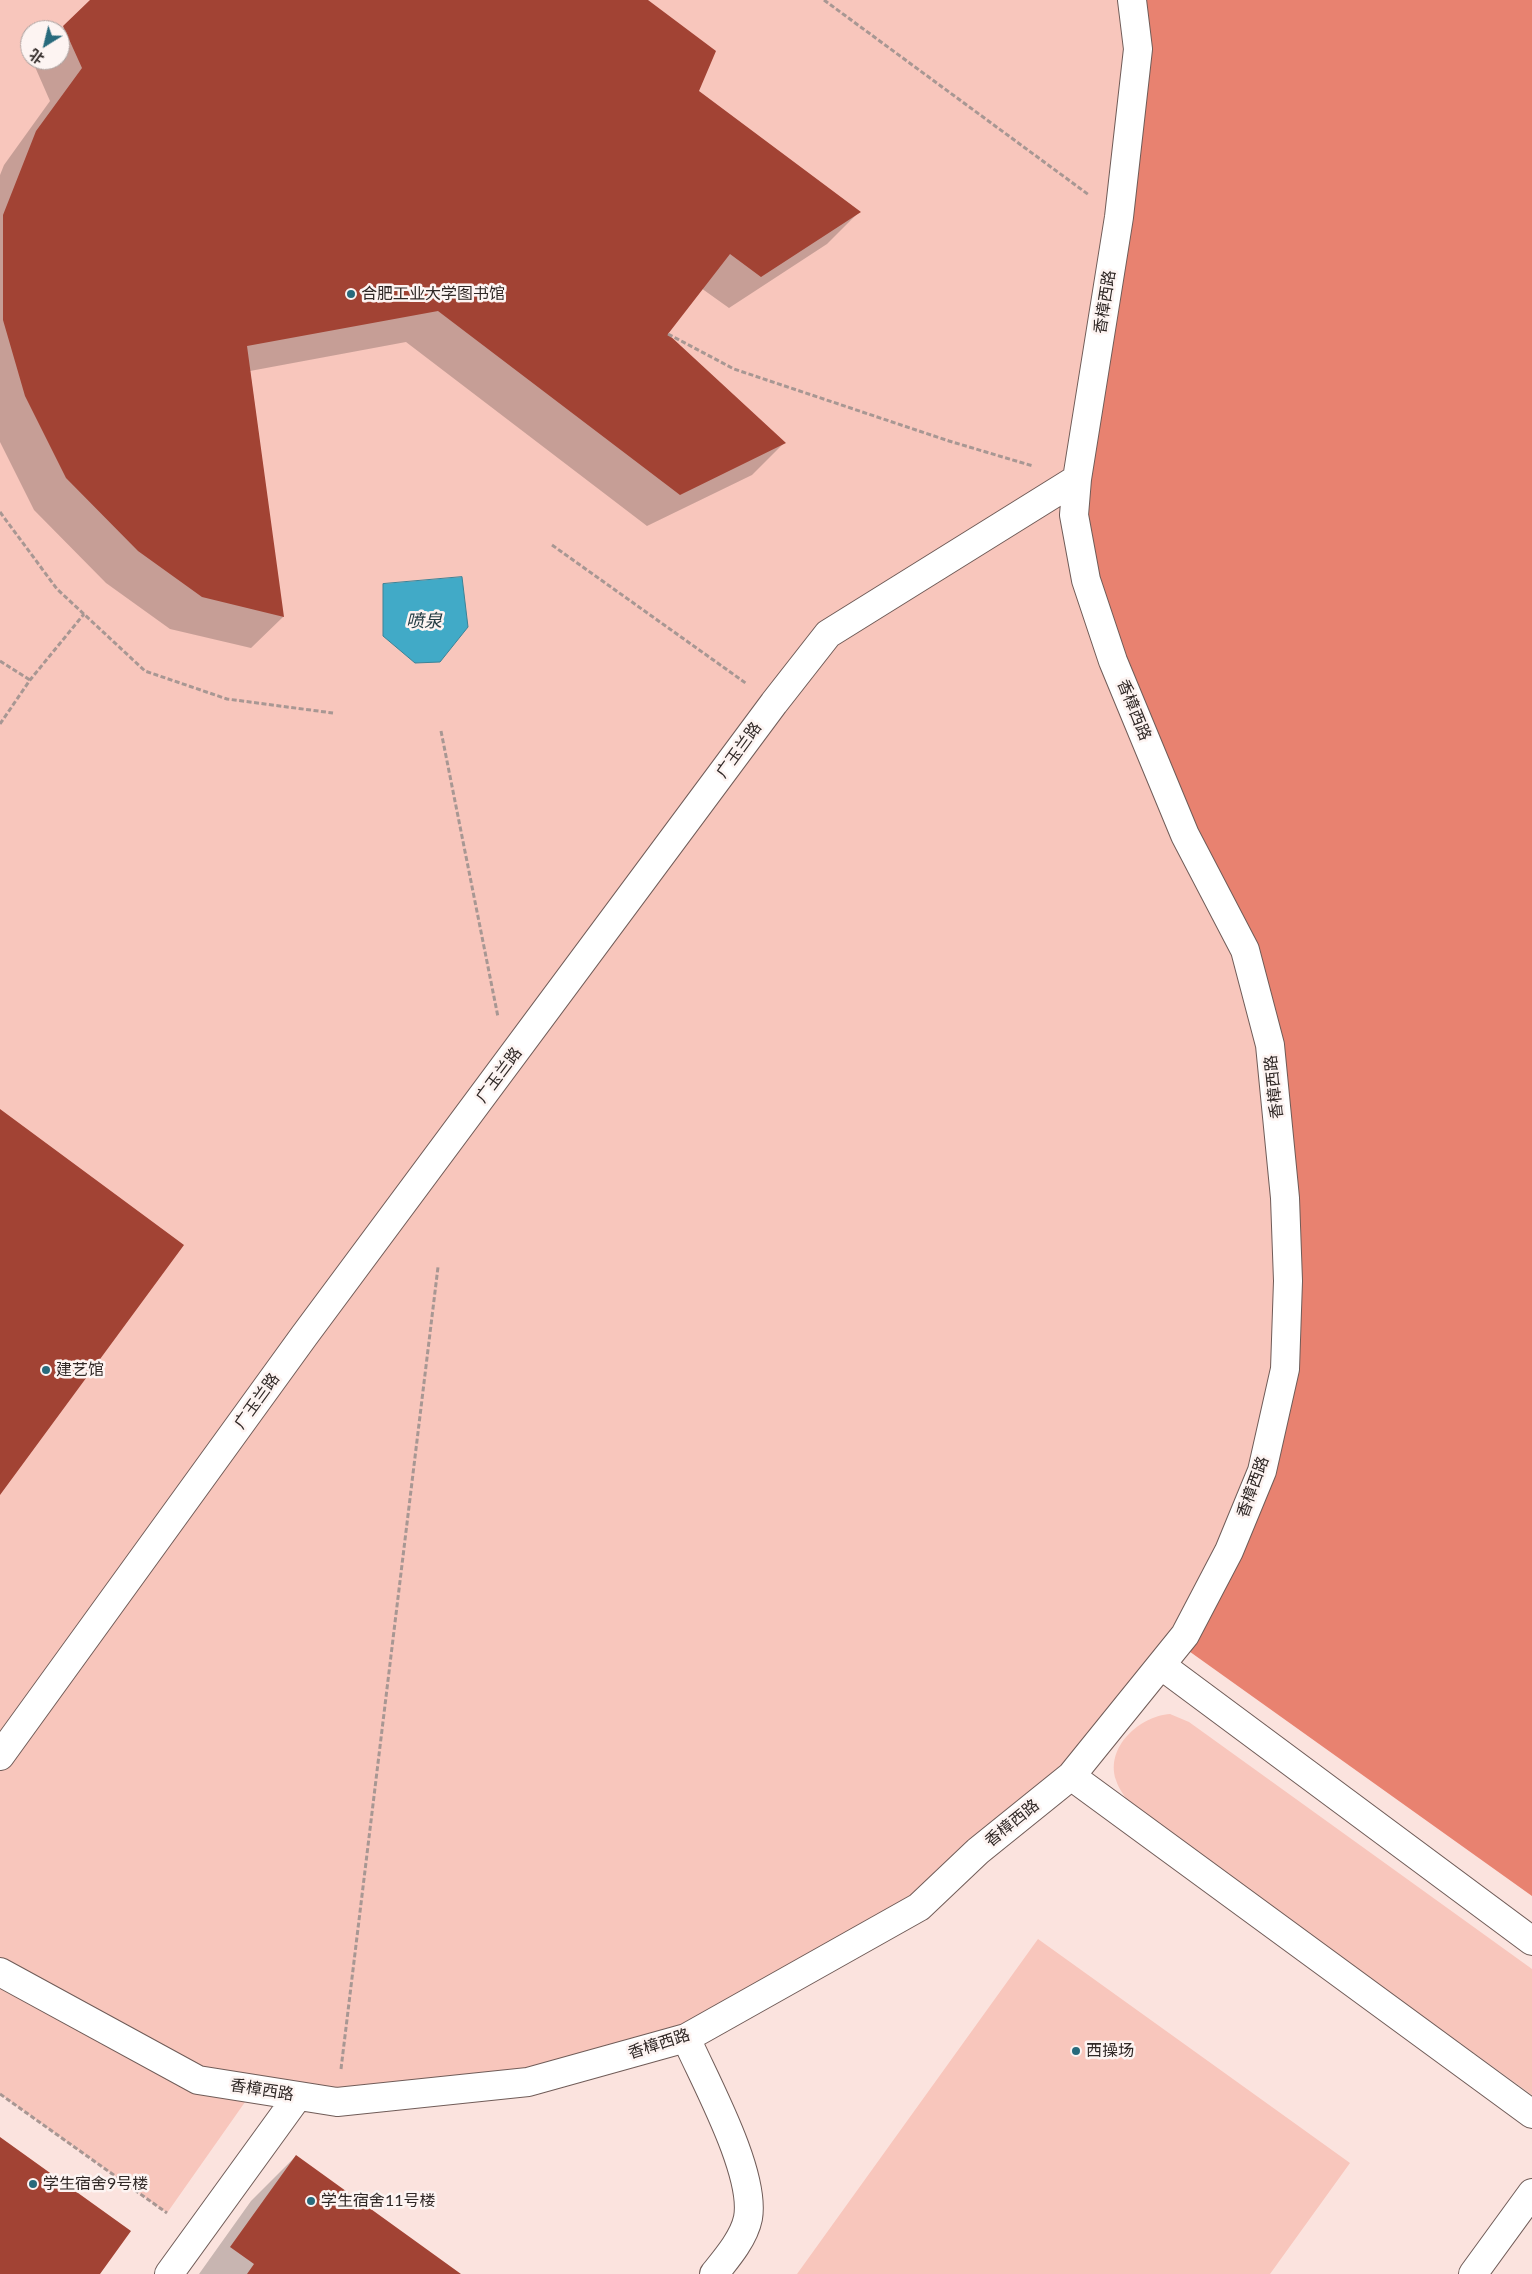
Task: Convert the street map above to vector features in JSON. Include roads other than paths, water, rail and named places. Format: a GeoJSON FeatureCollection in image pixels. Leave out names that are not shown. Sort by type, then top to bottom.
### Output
{"type":"FeatureCollection","features":[{"type":"Feature","properties":{"kind":"street","name":"香樟西路"},"geometry":{"type":"LineString","coordinates":[[0,1972],[198,2080],[336,2102],[528,2082],[686,2038],[919,1907],[978,1851],[1071,1776],[1162,1666],[1185,1635],[1229,1551],[1262,1471],[1285,1369],[1288,1281],[1285,1198],[1270,1045],[1245,950],[1185,835],[1113,661],[1086,580],[1074,515],[1076,479],[1119,217],[1138,50],[1132,0]]}},
{"type":"Feature","properties":{"kind":"street","name":"广玉兰路"},"geometry":{"type":"LineString","coordinates":[[0,1756],[298,1344],[774,703],[828,634],[1076,479]]}},
{"type":"Feature","properties":{"kind":"street"},"geometry":{"type":"LineString","coordinates":[[1162,1666],[1532,1941]]}},
{"type":"Feature","properties":{"kind":"street"},"geometry":{"type":"LineString","coordinates":[[1071,1776],[1532,2114]]}},
{"type":"Feature","properties":{"kind":"street"},"geometry":{"type":"LineString","coordinates":[[686,2038],[737,2152],[748,2189],[748,2218],[737,2243],[714,2274]]}},
{"type":"Feature","properties":{"kind":"street"},"geometry":{"type":"LineString","coordinates":[[169,2274],[298,2096]]}},
{"type":"Feature","properties":{"kind":"street"},"geometry":{"type":"LineString","coordinates":[[1474,2274],[1532,2193]]}},
{"type":"Feature","properties":{"kind":"water","name":"喷泉"},"geometry":{"type":"Polygon","coordinates":[[[462,577],[468,627],[440,662],[415,663],[383,636],[383,584],[462,577]]]}},
{"type":"Feature","properties":{"kind":"place","name":"合肥工业大学图书馆"},"geometry":{"type":"Point","coordinates":[351,294]}},
{"type":"Feature","properties":{"kind":"place","name":"建艺馆"},"geometry":{"type":"Point","coordinates":[46,1370]}},
{"type":"Feature","properties":{"kind":"place","name":"西操场"},"geometry":{"type":"Point","coordinates":[1076,2051]}},
{"type":"Feature","properties":{"kind":"place","name":"学生宿舍9号楼"},"geometry":{"type":"Point","coordinates":[33,2184]}},
{"type":"Feature","properties":{"kind":"place","name":"学生宿舍11号楼"},"geometry":{"type":"Point","coordinates":[311,2201]}}]}
